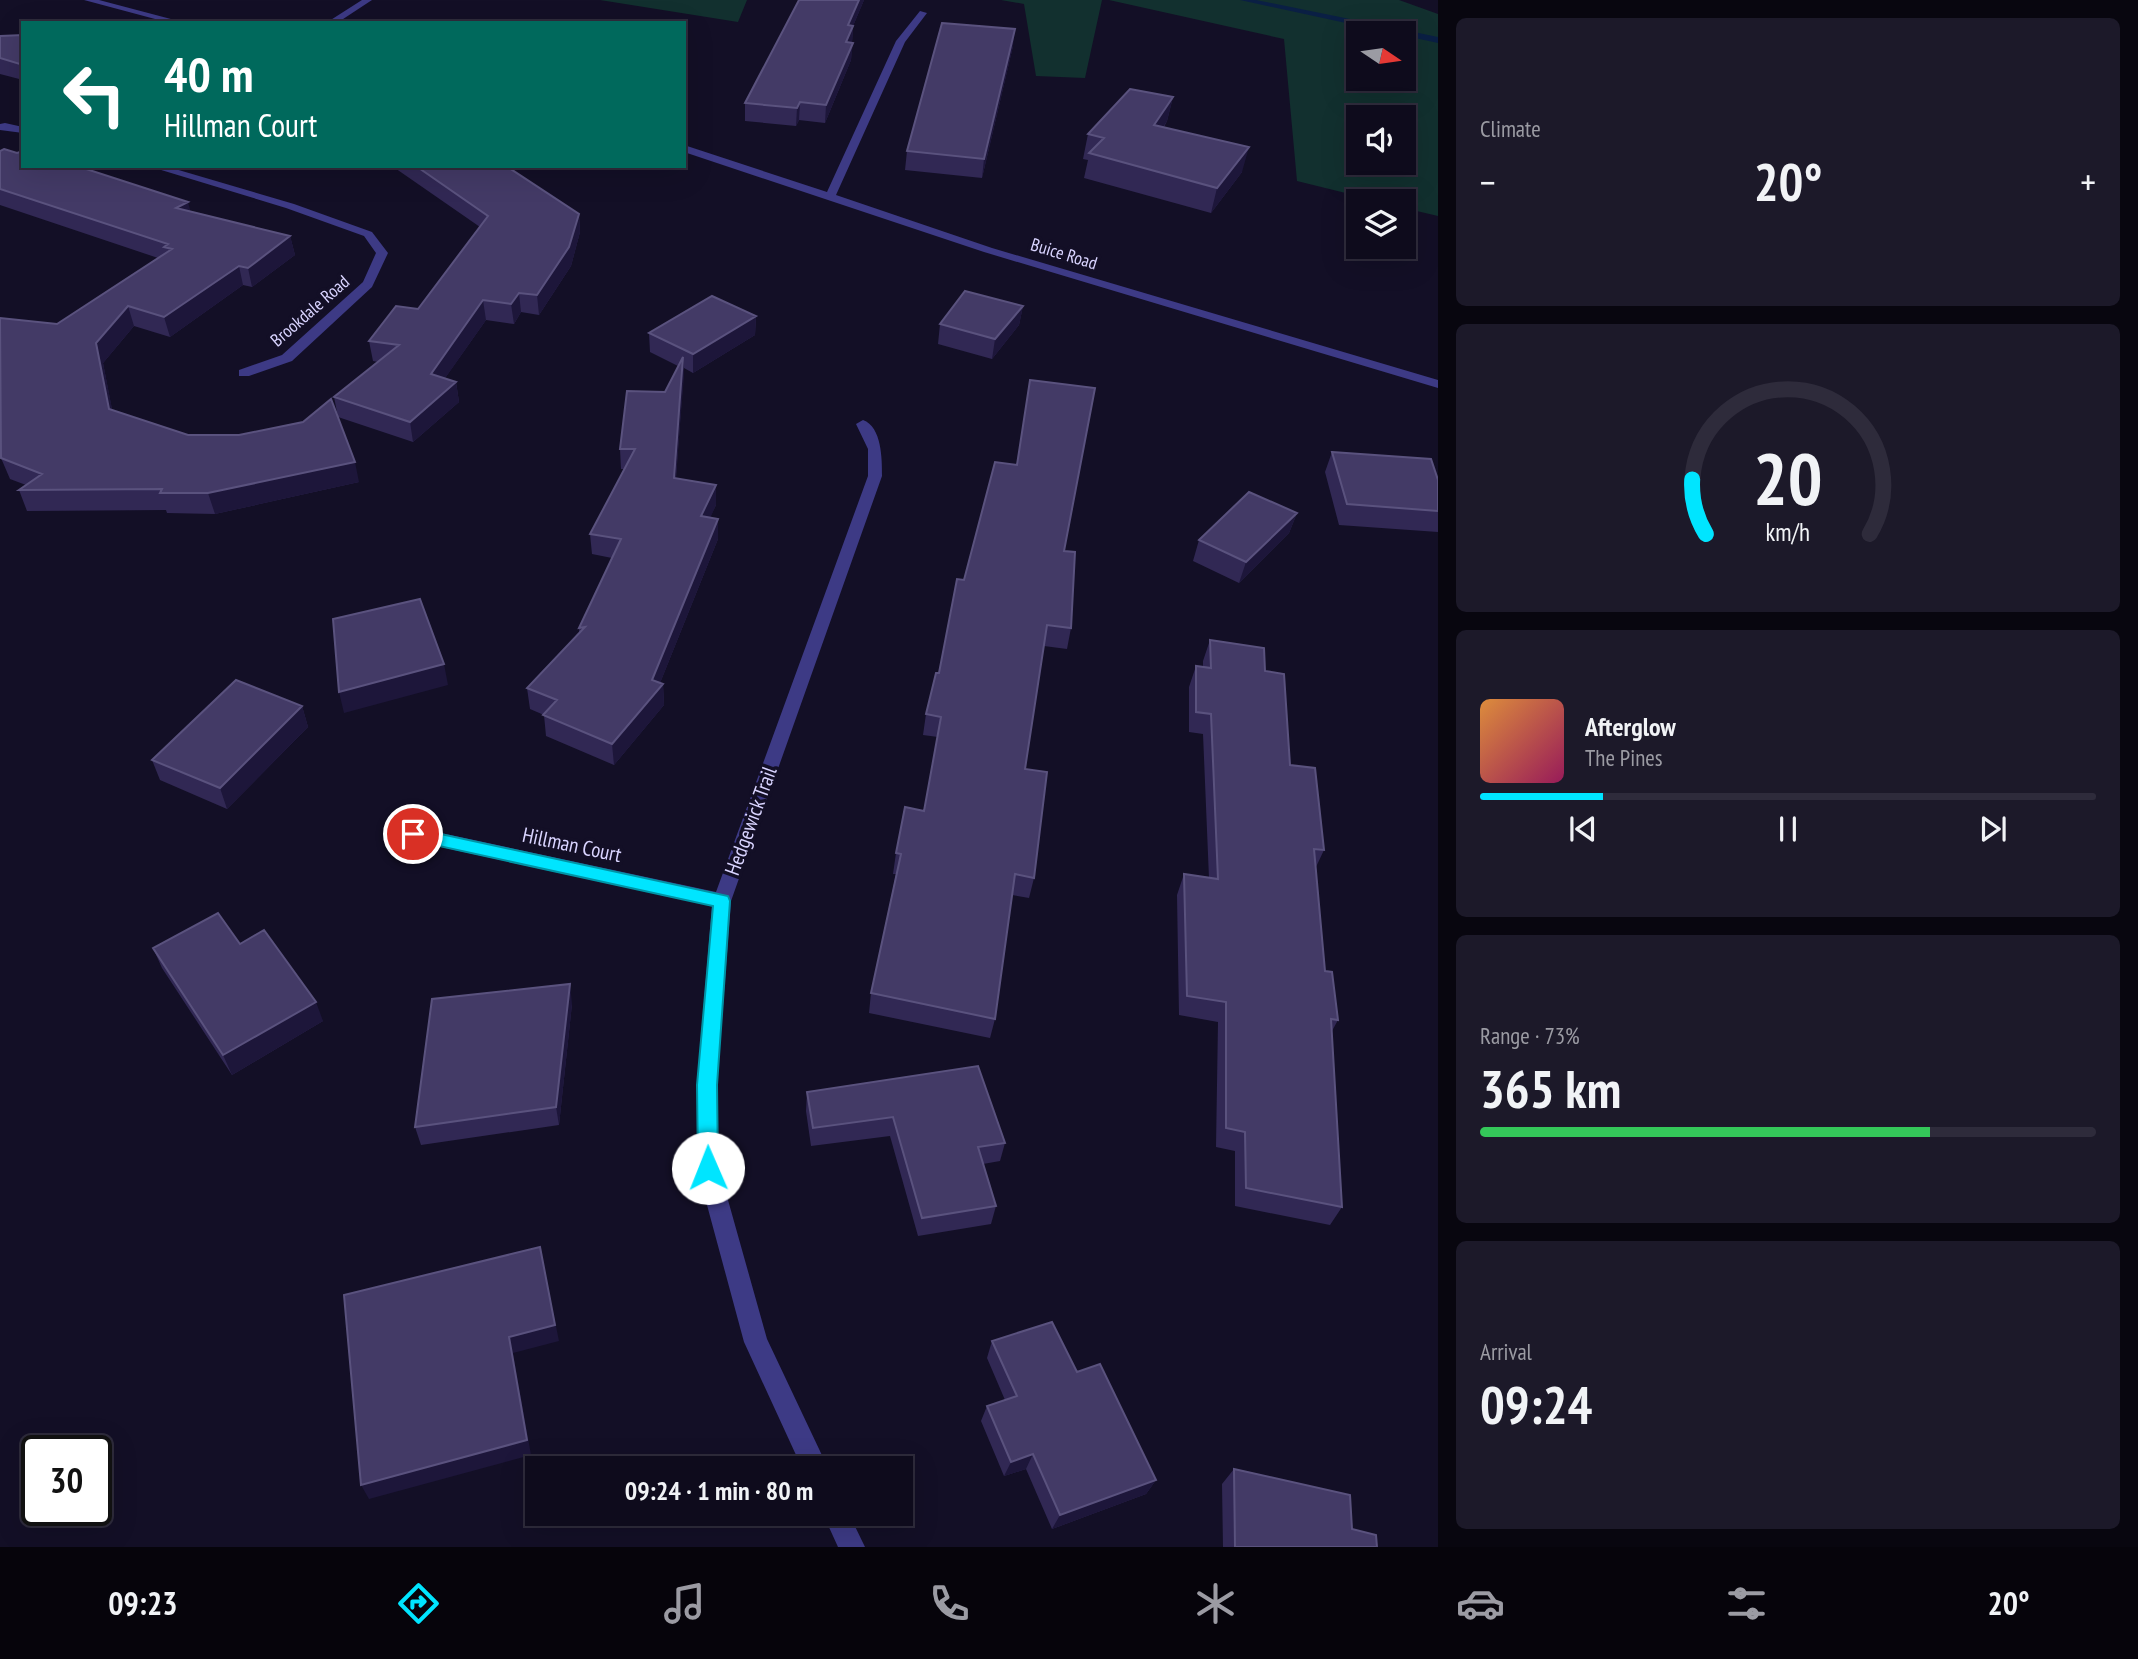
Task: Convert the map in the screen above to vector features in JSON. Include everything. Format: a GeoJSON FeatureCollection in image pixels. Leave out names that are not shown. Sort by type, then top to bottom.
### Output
{"type":"FeatureCollection","features":[{"type":"Feature","properties":{"kind":"street"},"geometry":{"type":"LineString","coordinates":[[88,0],[174,21]]}},
{"type":"Feature","properties":{"kind":"street"},"geometry":{"type":"LineString","coordinates":[[333,21],[368,0]]}},
{"type":"Feature","properties":{"kind":"street"},"geometry":{"type":"LineString","coordinates":[[830,197],[901,41],[923,13]]}},
{"type":"Feature","properties":{"kind":"street"},"geometry":{"type":"LineString","coordinates":[[0,127],[21,130]]}},
{"type":"Feature","properties":{"kind":"street","name":"Buice Road"},"geometry":{"type":"LineString","coordinates":[[686,149],[988,250],[1438,384]]}},
{"type":"Feature","properties":{"kind":"street","name":"Brookdale Road"},"geometry":{"type":"LineString","coordinates":[[160,168],[290,206],[369,234],[382,253],[368,284],[287,358],[244,373]]}},
{"type":"Feature","properties":{"kind":"street","name":"Hedgewick Trail"},"geometry":{"type":"LineString","coordinates":[[809,1456],[756,1342],[708,1168],[707,1085],[722,901],[876,476],[875,449],[863,424]]}},
{"type":"Feature","properties":{"kind":"street","name":"Hillman Court"},"geometry":{"type":"LineString","coordinates":[[413,834],[722,901]]}},
{"type":"Feature","properties":{"kind":"street"},"geometry":{"type":"LineString","coordinates":[[842,1526],[852,1547]]}},
{"type":"Feature","properties":{"kind":"green space"},"geometry":{"type":"Polygon","coordinates":[[[600,0],[747,0],[738,22],[600,0]]]}},
{"type":"Feature","properties":{"kind":"green space"},"geometry":{"type":"Polygon","coordinates":[[[1001,0],[1102,0],[1085,78],[1036,76],[1024,4],[1001,0]]]}},
{"type":"Feature","properties":{"kind":"green space"},"geometry":{"type":"Polygon","coordinates":[[[1109,0],[1399,0],[1438,14],[1438,216],[1416,211],[1416,189],[1346,189],[1346,193],[1297,181],[1284,39],[1109,0]]]}},
{"type":"Feature","properties":{"kind":"building"},"geometry":{"type":"Polygon","coordinates":[[[799,0],[859,0],[848,25],[853,26],[846,42],[853,43],[826,105],[800,102],[797,108],[745,103],[799,0]]]}},
{"type":"Feature","properties":{"kind":"building"},"geometry":{"type":"Polygon","coordinates":[[[942,23],[1015,29],[984,159],[907,151],[942,23]]]}},
{"type":"Feature","properties":{"kind":"building"},"geometry":{"type":"Polygon","coordinates":[[[21,35],[21,64],[0,58],[0,36],[21,35]]]}},
{"type":"Feature","properties":{"kind":"building"},"geometry":{"type":"Polygon","coordinates":[[[1130,89],[1173,97],[1154,125],[1249,147],[1217,188],[1089,153],[1104,138],[1088,134],[1130,89]]]}},
{"type":"Feature","properties":{"kind":"building"},"geometry":{"type":"Polygon","coordinates":[[[4,149],[21,152],[21,168],[83,168],[188,202],[176,208],[290,236],[248,268],[239,266],[164,317],[128,306],[96,343],[109,409],[188,435],[239,435],[303,422],[331,399],[355,462],[208,493],[160,493],[162,489],[19,490],[42,474],[1,458],[0,318],[57,324],[172,249],[164,247],[168,244],[0,189],[0,151],[4,149]]]}},
{"type":"Feature","properties":{"kind":"building"},"geometry":{"type":"Polygon","coordinates":[[[419,168],[509,168],[579,214],[569,247],[537,295],[519,293],[511,304],[483,300],[431,374],[456,382],[410,422],[334,397],[399,345],[369,341],[396,306],[418,309],[488,216],[419,168]]]}},
{"type":"Feature","properties":{"kind":"building"},"geometry":{"type":"Polygon","coordinates":[[[965,291],[1023,306],[995,339],[940,324],[965,291]]]}},
{"type":"Feature","properties":{"kind":"building"},"geometry":{"type":"Polygon","coordinates":[[[712,296],[756,316],[693,354],[649,333],[712,296]]]}},
{"type":"Feature","properties":{"kind":"building"},"geometry":{"type":"Polygon","coordinates":[[[683,357],[674,478],[716,485],[701,516],[718,519],[652,680],[663,684],[612,744],[543,715],[557,700],[527,688],[585,627],[579,628],[621,539],[590,534],[635,449],[620,449],[627,391],[665,392],[683,357]]]}},
{"type":"Feature","properties":{"kind":"building"},"geometry":{"type":"Polygon","coordinates":[[[1030,380],[1095,388],[1064,551],[1075,552],[1071,628],[1047,625],[1025,769],[1047,772],[1034,878],[1015,874],[995,1019],[871,993],[901,854],[896,853],[905,807],[924,811],[941,717],[926,714],[936,673],[939,673],[957,579],[964,580],[995,462],[1017,465],[1030,380]]]}},
{"type":"Feature","properties":{"kind":"building"},"geometry":{"type":"Polygon","coordinates":[[[1332,452],[1431,459],[1438,480],[1438,511],[1347,504],[1332,452]]]}},
{"type":"Feature","properties":{"kind":"building"},"geometry":{"type":"Polygon","coordinates":[[[1249,492],[1297,513],[1246,562],[1199,540],[1249,492]]]}},
{"type":"Feature","properties":{"kind":"building"},"geometry":{"type":"Polygon","coordinates":[[[420,599],[444,664],[339,692],[333,619],[420,599]]]}},
{"type":"Feature","properties":{"kind":"building"},"geometry":{"type":"Polygon","coordinates":[[[1210,640],[1264,648],[1265,671],[1284,674],[1290,765],[1315,768],[1324,850],[1314,849],[1325,971],[1332,972],[1338,1020],[1331,1019],[1342,1207],[1246,1188],[1245,1132],[1226,1128],[1226,1002],[1187,996],[1184,874],[1218,879],[1211,714],[1196,712],[1196,666],[1211,668],[1210,640]]]}},
{"type":"Feature","properties":{"kind":"building"},"geometry":{"type":"Polygon","coordinates":[[[236,680],[302,706],[220,788],[152,760],[236,680]]]}},
{"type":"Feature","properties":{"kind":"building"},"geometry":{"type":"Polygon","coordinates":[[[218,913],[240,944],[264,930],[316,1002],[223,1055],[153,948],[218,913]]]}},
{"type":"Feature","properties":{"kind":"building"},"geometry":{"type":"Polygon","coordinates":[[[570,984],[556,1107],[415,1127],[432,999],[570,984]]]}},
{"type":"Feature","properties":{"kind":"building"},"geometry":{"type":"Polygon","coordinates":[[[978,1066],[1005,1143],[978,1147],[996,1206],[922,1218],[893,1117],[813,1128],[807,1092],[978,1066]]]}},
{"type":"Feature","properties":{"kind":"building"},"geometry":{"type":"Polygon","coordinates":[[[540,1247],[555,1325],[509,1337],[527,1440],[361,1485],[344,1295],[540,1247]]]}},
{"type":"Feature","properties":{"kind":"building"},"geometry":{"type":"Polygon","coordinates":[[[1052,1322],[1077,1372],[1100,1364],[1156,1480],[1060,1515],[1033,1454],[1011,1462],[987,1406],[1017,1396],[992,1341],[1052,1322]]]}},
{"type":"Feature","properties":{"kind":"building"},"geometry":{"type":"Polygon","coordinates":[[[1234,1469],[1350,1495],[1352,1529],[1376,1535],[1377,1547],[1235,1547],[1234,1469]]]}},
{"type":"Feature","properties":{"kind":"waterway"},"geometry":{"type":"LineString","coordinates":[[1244,0],[1438,40]]}},
{"type":"Feature","properties":{"kind":"route"},"geometry":{"type":"LineString","coordinates":[[413,834],[722,901],[707,1085],[708,1168]]}}]}
